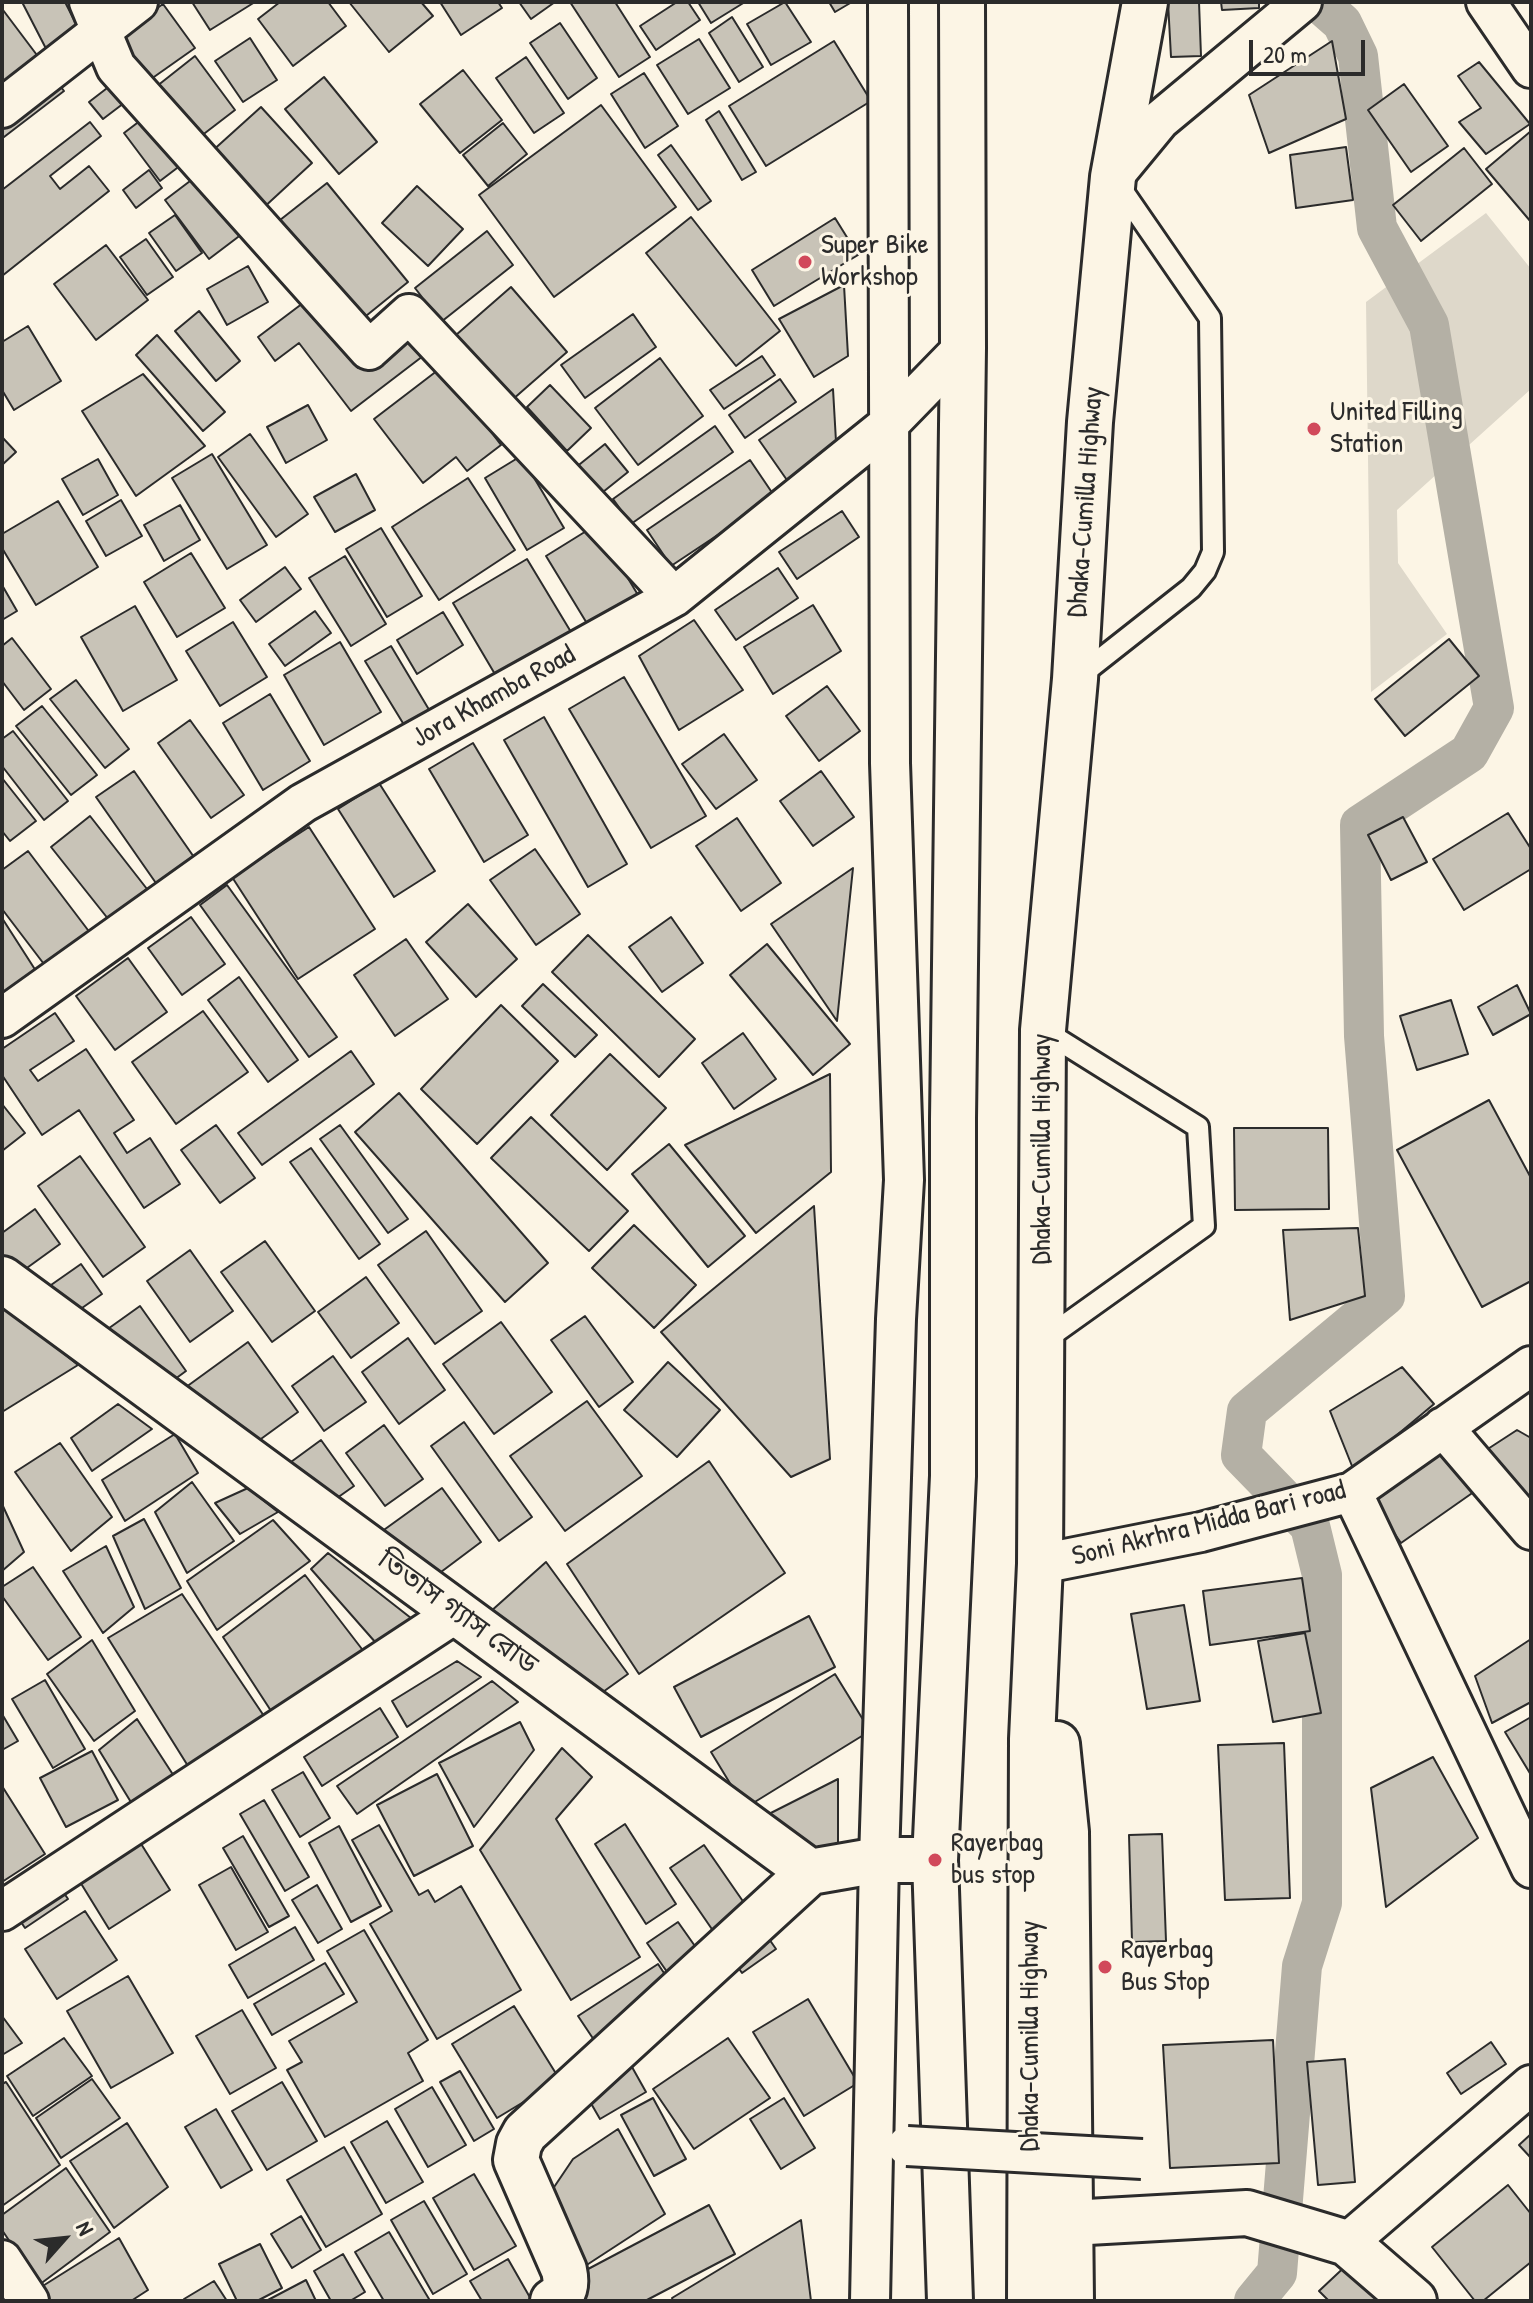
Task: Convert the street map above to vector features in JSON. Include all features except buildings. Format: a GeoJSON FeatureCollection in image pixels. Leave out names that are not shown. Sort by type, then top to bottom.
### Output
{"type":"FeatureCollection","features":[{"type":"Feature","properties":{"kind":"main road"},"geometry":{"type":"LineString","coordinates":[[950,2301],[935,1860],[953,1476],[953,1118],[963,348],[962,2]]}},
{"type":"Feature","properties":{"kind":"main road","name":"Dhaka–Cumilla Highway"},"geometry":{"type":"LineString","coordinates":[[1030,2301],[1032,1739],[1040,1564],[1043,1030],[1075,679],[1090,422],[1113,177],[1145,2]]}},
{"type":"Feature","properties":{"kind":"main road","name":"তিতাস গ্যাস রোড"},"geometry":{"type":"LineString","coordinates":[[2,1279],[810,1872]]}},
{"type":"Feature","properties":{"kind":"main road"},"geometry":{"type":"LineString","coordinates":[[1040,1564],[1066,1832],[1071,2301]]}},
{"type":"Feature","properties":{"kind":"main road"},"geometry":{"type":"LineString","coordinates":[[553,2301],[561,2296],[566,2283],[564,2270],[516,2160],[525,2133],[810,1872],[879,1860],[935,1860]]}},
{"type":"Feature","properties":{"kind":"main road"},"geometry":{"type":"LineString","coordinates":[[1070,2223],[1247,2213],[1346,2243],[1414,2301]]}},
{"type":"Feature","properties":{"kind":"street"},"geometry":{"type":"LineString","coordinates":[[2,108],[95,16],[138,2]]}},
{"type":"Feature","properties":{"kind":"street"},"geometry":{"type":"LineString","coordinates":[[870,2301],[879,1860],[895,1335],[904,1180],[890,763],[888,2]]}},
{"type":"Feature","properties":{"kind":"street"},"geometry":{"type":"LineString","coordinates":[[1486,2],[1531,68]]}},
{"type":"Feature","properties":{"kind":"street"},"geometry":{"type":"LineString","coordinates":[[1113,177],[1160,120],[1289,12]]}},
{"type":"Feature","properties":{"kind":"street"},"geometry":{"type":"LineString","coordinates":[[95,16],[116,67],[369,350],[409,314],[674,597]]}},
{"type":"Feature","properties":{"kind":"street","name":"Jora Khamba Road"},"geometry":{"type":"LineString","coordinates":[[2,1018],[303,803],[674,597],[889,424],[963,348]]}},
{"type":"Feature","properties":{"kind":"street","name":"Soni Akrhra Midda Bari road"},"geometry":{"type":"LineString","coordinates":[[1040,1564],[1201,1532],[1350,1492],[1531,1366]]}},
{"type":"Feature","properties":{"kind":"street"},"geometry":{"type":"LineString","coordinates":[[1443,1427],[1531,1530]]}},
{"type":"Feature","properties":{"kind":"street"},"geometry":{"type":"LineString","coordinates":[[1350,1492],[1531,1868]]}},
{"type":"Feature","properties":{"kind":"street"},"geometry":{"type":"LineString","coordinates":[[2,1911],[456,1613]]}},
{"type":"Feature","properties":{"kind":"street"},"geometry":{"type":"LineString","coordinates":[[1346,2243],[1531,2085]]}},
{"type":"Feature","properties":{"kind":"street"},"geometry":{"type":"LineString","coordinates":[[907,2146],[1142,2159]]}},
{"type":"Feature","properties":{"kind":"street"},"geometry":{"type":"LineString","coordinates":[[2,2260],[29,2301]]}},
{"type":"Feature","properties":{"kind":"lane"},"geometry":{"type":"LineString","coordinates":[[1075,679],[1191,588],[1205,571],[1213,552],[1210,318],[1113,177]]}},
{"type":"Feature","properties":{"kind":"lane"},"geometry":{"type":"LineString","coordinates":[[1042,1342],[1204,1226],[1198,1127],[1043,1030]]}},
{"type":"Feature","properties":{"kind":"shaded area"},"geometry":{"type":"Polygon","coordinates":[[[1486,213],[1531,269],[1531,389],[1397,510],[1398,563],[1447,634],[1371,692],[1366,302],[1486,213]]]}},
{"type":"Feature","properties":{"kind":"waterway"},"geometry":{"type":"LineString","coordinates":[[1254,2301],[1277,2273],[1302,1966],[1322,1903],[1322,1575],[1310,1526],[1241,1455],[1247,1411],[1385,1296],[1364,1036],[1360,825],[1469,753],[1494,708],[1429,325],[1377,228],[1358,56],[1342,23],[1318,2]]}},
{"type":"Feature","properties":{"kind":"place","name":"Super Bike Workshop"},"geometry":{"type":"Point","coordinates":[805,262]}},
{"type":"Feature","properties":{"kind":"place","name":"United Filling Station"},"geometry":{"type":"Point","coordinates":[1314,429]}},
{"type":"Feature","properties":{"kind":"place","name":"Rayerbag bus stop"},"geometry":{"type":"Point","coordinates":[935,1860]}},
{"type":"Feature","properties":{"kind":"place","name":"Rayerbag Bus Stop"},"geometry":{"type":"Point","coordinates":[1105,1967]}}]}
